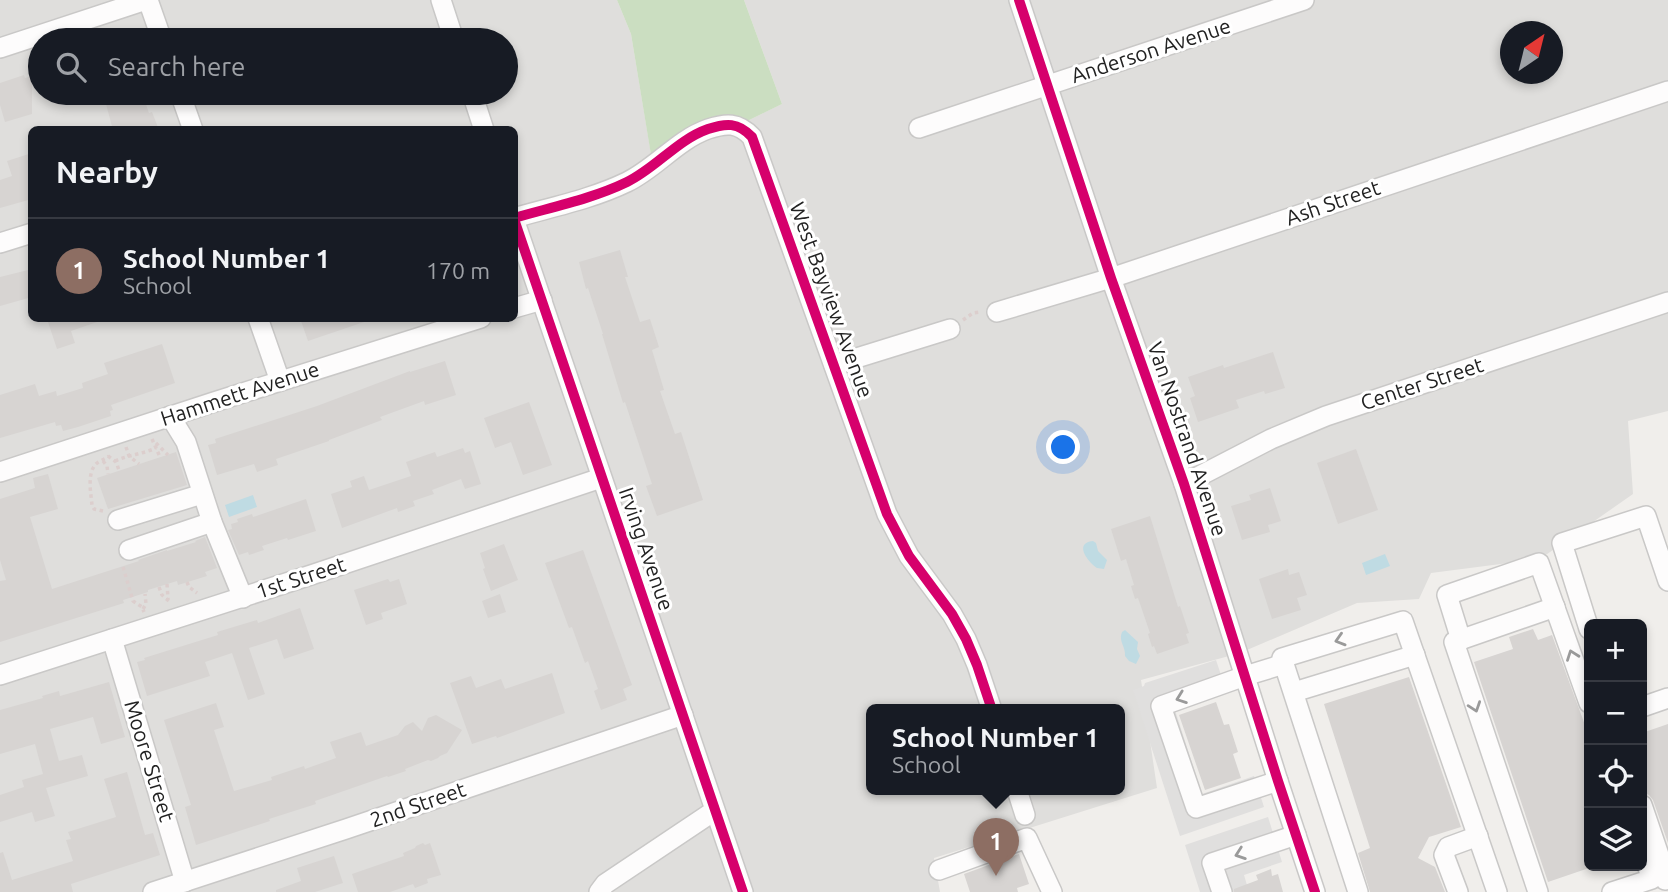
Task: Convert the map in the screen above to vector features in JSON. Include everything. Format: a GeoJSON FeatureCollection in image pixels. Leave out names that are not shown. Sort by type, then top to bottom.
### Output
{"type":"FeatureCollection","features":[{"type":"Feature","properties":{"kind":"street"},"geometry":{"type":"LineString","coordinates":[[61,28],[147,0],[158,28]]}},
{"type":"Feature","properties":{"kind":"street"},"geometry":{"type":"LineString","coordinates":[[441,0],[450,28]]}},
{"type":"Feature","properties":{"kind":"street","name":"Van Nostrand Avenue"},"geometry":{"type":"LineString","coordinates":[[1019,0],[1111,278],[1184,484],[1315,892]]}},
{"type":"Feature","properties":{"kind":"street","name":"Anderson Avenue"},"geometry":{"type":"LineString","coordinates":[[919,128],[1304,0]]}},
{"type":"Feature","properties":{"kind":"street"},"geometry":{"type":"LineString","coordinates":[[0,48],[28,39]]}},
{"type":"Feature","properties":{"kind":"street","name":"Ash Street"},"geometry":{"type":"LineString","coordinates":[[997,312],[1111,278],[1668,91]]}},
{"type":"Feature","properties":{"kind":"street"},"geometry":{"type":"LineString","coordinates":[[184,105],[192,126]]}},
{"type":"Feature","properties":{"kind":"street"},"geometry":{"type":"LineString","coordinates":[[476,105],[483,126]]}},
{"type":"Feature","properties":{"kind":"street","name":"West Bayview Avenue"},"geometry":{"type":"LineString","coordinates":[[518,217],[601,193],[628,181],[651,168],[688,138],[707,130],[735,125],[752,137],[887,514],[909,556],[952,614],[966,639],[990,704]]}},
{"type":"Feature","properties":{"kind":"street","name":"Irving Avenue"},"geometry":{"type":"LineString","coordinates":[[518,230],[743,892]]}},
{"type":"Feature","properties":{"kind":"street"},"geometry":{"type":"LineString","coordinates":[[0,243],[28,234]]}},
{"type":"Feature","properties":{"kind":"street"},"geometry":{"type":"LineString","coordinates":[[518,307],[542,300]]}},
{"type":"Feature","properties":{"kind":"street","name":"Center Street"},"geometry":{"type":"LineString","coordinates":[[1184,484],[1271,439],[1326,415],[1668,302]]}},
{"type":"Feature","properties":{"kind":"street"},"geometry":{"type":"LineString","coordinates":[[259,322],[280,381]]}},
{"type":"Feature","properties":{"kind":"street","name":"Hammett Avenue"},"geometry":{"type":"LineString","coordinates":[[0,472],[468,322]]}},
{"type":"Feature","properties":{"kind":"street"},"geometry":{"type":"LineString","coordinates":[[834,365],[950,329]]}},
{"type":"Feature","properties":{"kind":"street"},"geometry":{"type":"LineString","coordinates":[[170,416],[186,442],[212,522],[243,598]]}},
{"type":"Feature","properties":{"kind":"street","name":"1st Street"},"geometry":{"type":"LineString","coordinates":[[0,675],[243,598],[601,478]]}},
{"type":"Feature","properties":{"kind":"street"},"geometry":{"type":"LineString","coordinates":[[118,520],[202,494]]}},
{"type":"Feature","properties":{"kind":"street"},"geometry":{"type":"LineString","coordinates":[[1586,619],[1562,543],[1646,516],[1668,581]]}},
{"type":"Feature","properties":{"kind":"street"},"geometry":{"type":"LineString","coordinates":[[129,550],[212,522]]}},
{"type":"Feature","properties":{"kind":"street"},"geometry":{"type":"LineString","coordinates":[[1538,892],[1523,831],[1457,641],[1447,596],[1539,563],[1584,689]]}},
{"type":"Feature","properties":{"kind":"street"},"geometry":{"type":"LineString","coordinates":[[1457,641],[1555,607]]}},
{"type":"Feature","properties":{"kind":"street"},"geometry":{"type":"LineString","coordinates":[[1358,892],[1282,657],[1403,621],[1497,892]]}},
{"type":"Feature","properties":{"kind":"street","name":"Moore Street"},"geometry":{"type":"LineString","coordinates":[[113,639],[185,882]]}},
{"type":"Feature","properties":{"kind":"street"},"geometry":{"type":"LineString","coordinates":[[1294,692],[1415,654]]}},
{"type":"Feature","properties":{"kind":"street"},"geometry":{"type":"LineString","coordinates":[[1278,781],[1196,808],[1161,706],[1284,664]]}},
{"type":"Feature","properties":{"kind":"street"},"geometry":{"type":"LineString","coordinates":[[1647,705],[1668,698]]}},
{"type":"Feature","properties":{"kind":"street","name":"2nd Street"},"geometry":{"type":"LineString","coordinates":[[153,892],[683,715]]}},
{"type":"Feature","properties":{"kind":"street"},"geometry":{"type":"LineString","coordinates":[[1019,795],[1025,814]]}},
{"type":"Feature","properties":{"kind":"street"},"geometry":{"type":"LineString","coordinates":[[1643,808],[1660,858],[1660,883]]}},
{"type":"Feature","properties":{"kind":"street"},"geometry":{"type":"LineString","coordinates":[[599,892],[605,884],[714,811]]}},
{"type":"Feature","properties":{"kind":"street"},"geometry":{"type":"LineString","coordinates":[[1222,892],[1212,863],[1296,835]]}},
{"type":"Feature","properties":{"kind":"street"},"geometry":{"type":"LineString","coordinates":[[1458,892],[1444,855],[1448,848],[1478,836]]}},
{"type":"Feature","properties":{"kind":"street"},"geometry":{"type":"LineString","coordinates":[[939,870],[1027,838],[1052,892]]}},
{"type":"Feature","properties":{"kind":"street"},"geometry":{"type":"LineString","coordinates":[[1647,860],[1660,883]]}},
{"type":"Feature","properties":{"kind":"street"},"geometry":{"type":"LineString","coordinates":[[1612,892],[1660,883]]}},
{"type":"Feature","properties":{"kind":"path"},"geometry":{"type":"LineString","coordinates":[[950,329],[973,313],[997,312]]}},
{"type":"Feature","properties":{"kind":"path"},"geometry":{"type":"LineString","coordinates":[[154,442],[168,455]]}},
{"type":"Feature","properties":{"kind":"path"},"geometry":{"type":"LineString","coordinates":[[115,461],[156,447]]}},
{"type":"Feature","properties":{"kind":"path"},"geometry":{"type":"LineString","coordinates":[[103,461],[108,474]]}},
{"type":"Feature","properties":{"kind":"path"},"geometry":{"type":"LineString","coordinates":[[166,584],[168,601]]}},
{"type":"Feature","properties":{"kind":"path"},"geometry":{"type":"LineString","coordinates":[[143,609],[146,604],[145,594]]}},
{"type":"Feature","properties":{"kind":"shaded area"},"geometry":{"type":"Polygon","coordinates":[[[0,0],[617,0],[631,34],[653,166],[782,104],[744,0],[1668,0],[1668,411],[1628,421],[1633,494],[1540,559],[1431,573],[1419,599],[1357,603],[1240,653],[1141,680],[1157,788],[934,858],[940,892],[0,892],[0,0]]]}},
{"type":"Feature","properties":{"kind":"shaded area"},"geometry":{"type":"Polygon","coordinates":[[[1216,660],[1227,693],[1175,710],[1202,794],[1254,776],[1264,807],[1180,836],[1133,690],[1145,683],[1216,660]]]}},
{"type":"Feature","properties":{"kind":"shaded area"},"geometry":{"type":"Polygon","coordinates":[[[1268,817],[1282,862],[1244,875],[1249,892],[1200,892],[1185,845],[1268,817]]]}},
{"type":"Feature","properties":{"kind":"green space"},"geometry":{"type":"Polygon","coordinates":[[[617,0],[744,0],[782,104],[653,167],[631,34],[617,0]]]}},
{"type":"Feature","properties":{"kind":"water"},"geometry":{"type":"Polygon","coordinates":[[[253,495],[257,507],[229,517],[225,505],[253,495]]]}},
{"type":"Feature","properties":{"kind":"water"},"geometry":{"type":"Polygon","coordinates":[[[1093,541],[1107,560],[1104,569],[1093,565],[1084,553],[1084,545],[1093,541]]]}},
{"type":"Feature","properties":{"kind":"water"},"geometry":{"type":"Polygon","coordinates":[[[1385,554],[1390,566],[1366,575],[1362,563],[1385,554]]]}},
{"type":"Feature","properties":{"kind":"water"},"geometry":{"type":"Polygon","coordinates":[[[1125,630],[1138,642],[1140,656],[1136,664],[1125,656],[1121,638],[1125,630]]]}},
{"type":"Feature","properties":{"kind":"building"},"geometry":{"type":"Polygon","coordinates":[[[24,75],[25,78],[28,77],[28,105],[32,105],[32,114],[5,122],[0,105],[0,83],[24,75]]]}},
{"type":"Feature","properties":{"kind":"building"},"geometry":{"type":"Polygon","coordinates":[[[106,105],[146,105],[157,126],[112,126],[106,105]]]}},
{"type":"Feature","properties":{"kind":"building"},"geometry":{"type":"Polygon","coordinates":[[[28,154],[28,200],[0,208],[0,180],[12,176],[7,161],[28,154]]]}},
{"type":"Feature","properties":{"kind":"building"},"geometry":{"type":"Polygon","coordinates":[[[620,250],[628,277],[625,277],[640,322],[650,319],[659,347],[652,350],[664,390],[660,391],[675,434],[681,432],[703,500],[657,516],[646,486],[652,484],[625,402],[623,403],[579,262],[620,250]]]}},
{"type":"Feature","properties":{"kind":"building"},"geometry":{"type":"Polygon","coordinates":[[[28,270],[28,298],[0,306],[0,277],[28,270]]]}},
{"type":"Feature","properties":{"kind":"building"},"geometry":{"type":"Polygon","coordinates":[[[48,322],[97,322],[71,331],[75,343],[57,349],[48,322]]]}},
{"type":"Feature","properties":{"kind":"building"},"geometry":{"type":"Polygon","coordinates":[[[301,322],[364,322],[308,341],[301,322]]]}},
{"type":"Feature","properties":{"kind":"building"},"geometry":{"type":"Polygon","coordinates":[[[162,344],[175,383],[111,405],[111,416],[78,427],[63,431],[61,425],[56,426],[55,422],[0,438],[0,395],[35,384],[39,396],[56,391],[57,396],[83,388],[82,383],[108,374],[104,363],[162,344]]]}},
{"type":"Feature","properties":{"kind":"building"},"geometry":{"type":"Polygon","coordinates":[[[1273,352],[1285,388],[1236,400],[1239,408],[1198,422],[1190,398],[1195,396],[1188,377],[1273,352]]]}},
{"type":"Feature","properties":{"kind":"building"},"geometry":{"type":"Polygon","coordinates":[[[445,361],[456,395],[425,405],[424,401],[380,417],[382,420],[276,459],[278,465],[257,472],[254,464],[217,475],[208,445],[216,443],[215,439],[445,361]]]}},
{"type":"Feature","properties":{"kind":"building"},"geometry":{"type":"Polygon","coordinates":[[[529,402],[552,465],[523,475],[511,442],[495,448],[484,418],[529,402]]]}},
{"type":"Feature","properties":{"kind":"building"},"geometry":{"type":"Polygon","coordinates":[[[463,448],[465,453],[470,451],[481,484],[465,489],[461,479],[432,490],[434,494],[413,501],[415,506],[398,512],[397,508],[342,528],[331,494],[352,487],[350,481],[364,476],[369,490],[411,476],[406,462],[435,452],[437,457],[463,448]]]}},
{"type":"Feature","properties":{"kind":"building"},"geometry":{"type":"Polygon","coordinates":[[[1356,449],[1378,510],[1338,524],[1317,463],[1356,449]]]}},
{"type":"Feature","properties":{"kind":"building"},"geometry":{"type":"Polygon","coordinates":[[[176,452],[187,485],[108,509],[97,478],[176,452]]]}},
{"type":"Feature","properties":{"kind":"building"},"geometry":{"type":"Polygon","coordinates":[[[48,474],[58,509],[30,517],[52,589],[205,537],[217,568],[205,572],[207,576],[148,590],[123,600],[124,603],[0,642],[0,581],[6,580],[0,560],[0,499],[35,488],[33,478],[48,474]]]}},
{"type":"Feature","properties":{"kind":"building"},"geometry":{"type":"Polygon","coordinates":[[[1270,488],[1281,521],[1268,525],[1270,532],[1242,540],[1231,506],[1251,500],[1249,495],[1270,488]]]}},
{"type":"Feature","properties":{"kind":"building"},"geometry":{"type":"Polygon","coordinates":[[[306,499],[316,531],[262,546],[264,550],[249,555],[248,552],[239,555],[228,530],[232,529],[231,524],[252,514],[253,517],[306,499]]]}},
{"type":"Feature","properties":{"kind":"building"},"geometry":{"type":"Polygon","coordinates":[[[1150,516],[1178,607],[1180,606],[1189,633],[1186,634],[1189,643],[1157,654],[1154,646],[1152,647],[1138,598],[1135,599],[1126,559],[1121,561],[1111,529],[1150,516]]]}},
{"type":"Feature","properties":{"kind":"building"},"geometry":{"type":"Polygon","coordinates":[[[504,544],[518,580],[491,591],[480,553],[504,544]]]}},
{"type":"Feature","properties":{"kind":"building"},"geometry":{"type":"Polygon","coordinates":[[[583,550],[632,685],[623,689],[627,700],[601,710],[594,691],[598,689],[588,661],[585,663],[572,627],[569,628],[545,563],[583,550]]]}},
{"type":"Feature","properties":{"kind":"building"},"geometry":{"type":"Polygon","coordinates":[[[1288,569],[1289,575],[1299,572],[1307,595],[1297,598],[1301,610],[1272,619],[1259,579],[1288,569]]]}},
{"type":"Feature","properties":{"kind":"building"},"geometry":{"type":"Polygon","coordinates":[[[388,579],[390,582],[399,579],[407,604],[381,613],[383,619],[366,625],[354,590],[388,579]]]}},
{"type":"Feature","properties":{"kind":"building"},"geometry":{"type":"Polygon","coordinates":[[[500,594],[506,612],[488,618],[482,601],[500,594]]]}},
{"type":"Feature","properties":{"kind":"building"},"geometry":{"type":"Polygon","coordinates":[[[300,608],[314,649],[284,659],[277,639],[249,648],[265,694],[248,700],[232,653],[205,662],[210,676],[147,696],[137,662],[218,635],[217,632],[257,620],[258,623],[300,608]]]}},
{"type":"Feature","properties":{"kind":"building"},"geometry":{"type":"Polygon","coordinates":[[[1533,629],[1538,640],[1552,635],[1584,722],[1584,870],[1548,882],[1474,662],[1513,649],[1509,637],[1533,629]]]}},
{"type":"Feature","properties":{"kind":"building"},"geometry":{"type":"Polygon","coordinates":[[[552,673],[565,713],[497,738],[496,736],[472,744],[450,683],[471,676],[476,688],[501,679],[505,689],[552,673]]]}},
{"type":"Feature","properties":{"kind":"building"},"geometry":{"type":"Polygon","coordinates":[[[1409,677],[1461,827],[1429,837],[1418,858],[1435,867],[1445,892],[1370,892],[1358,853],[1370,848],[1324,704],[1409,677]]]}},
{"type":"Feature","properties":{"kind":"building"},"geometry":{"type":"Polygon","coordinates":[[[109,682],[125,737],[101,744],[93,717],[50,729],[59,761],[82,755],[88,776],[46,788],[55,816],[35,822],[32,812],[0,822],[0,795],[24,787],[22,780],[43,774],[35,744],[0,754],[0,710],[59,691],[60,696],[109,682]]]}},
{"type":"Feature","properties":{"kind":"building"},"geometry":{"type":"Polygon","coordinates":[[[1216,702],[1224,725],[1229,724],[1238,752],[1233,754],[1241,778],[1205,790],[1179,715],[1216,702]]]}},
{"type":"Feature","properties":{"kind":"building"},"geometry":{"type":"Polygon","coordinates":[[[216,703],[224,727],[214,730],[234,791],[272,780],[271,777],[304,766],[305,769],[336,758],[330,742],[361,732],[366,746],[398,735],[405,726],[413,722],[422,731],[428,718],[436,715],[462,730],[447,753],[438,758],[315,801],[316,804],[269,819],[270,821],[196,845],[185,807],[191,805],[164,720],[216,703]]]}},
{"type":"Feature","properties":{"kind":"building"},"geometry":{"type":"Polygon","coordinates":[[[1668,724],[1668,843],[1653,800],[1647,794],[1647,731],[1668,724]]]}},
{"type":"Feature","properties":{"kind":"building"},"geometry":{"type":"Polygon","coordinates":[[[127,772],[145,835],[153,833],[160,855],[71,884],[73,892],[0,892],[0,853],[3,852],[12,880],[73,861],[66,840],[71,839],[68,832],[116,817],[104,779],[127,772]]]}},
{"type":"Feature","properties":{"kind":"building"},"geometry":{"type":"Polygon","coordinates":[[[423,843],[430,843],[441,875],[427,879],[428,883],[415,888],[413,884],[390,892],[358,892],[352,874],[404,856],[403,853],[423,843]]]}},
{"type":"Feature","properties":{"kind":"building"},"geometry":{"type":"Polygon","coordinates":[[[1019,854],[1029,884],[1017,888],[1018,892],[970,892],[964,874],[1019,854]]]}},
{"type":"Feature","properties":{"kind":"building"},"geometry":{"type":"Polygon","coordinates":[[[334,856],[343,883],[315,892],[276,892],[301,881],[297,868],[334,856]]]}},
{"type":"Feature","properties":{"kind":"building"},"geometry":{"type":"Polygon","coordinates":[[[1271,869],[1272,876],[1278,874],[1283,892],[1234,892],[1234,889],[1258,880],[1256,875],[1271,869]]]}},
{"type":"Feature","properties":{"kind":"cycle path"},"geometry":{"type":"LineString","coordinates":[[1019,0],[1111,278],[1184,484],[1315,892]]}},
{"type":"Feature","properties":{"kind":"cycle path"},"geometry":{"type":"LineString","coordinates":[[518,217],[586,198],[627,182],[686,140],[708,129],[737,126],[752,137],[887,514],[909,556],[952,614],[966,639],[990,704]]}},
{"type":"Feature","properties":{"kind":"cycle path"},"geometry":{"type":"LineString","coordinates":[[518,231],[743,892]]}},
{"type":"Feature","properties":{"kind":"place","name":"School Number 1"},"geometry":{"type":"Point","coordinates":[996,876]}}]}
